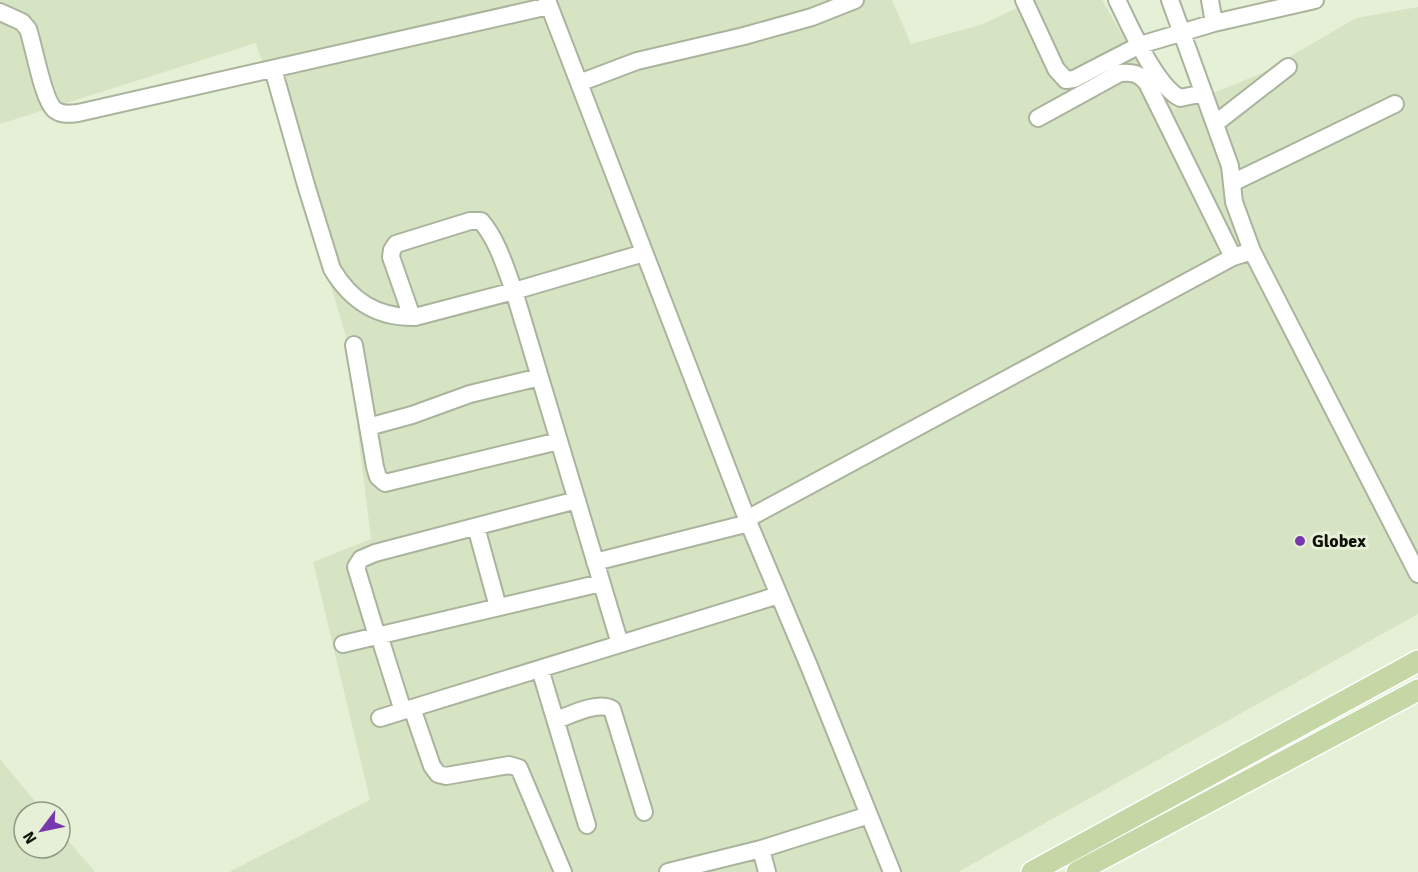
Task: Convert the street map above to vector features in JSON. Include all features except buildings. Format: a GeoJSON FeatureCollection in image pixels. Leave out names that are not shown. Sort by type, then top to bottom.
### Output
{"type":"FeatureCollection","features":[{"type":"Feature","properties":{"kind":"main road"},"geometry":{"type":"LineString","coordinates":[[1032,872],[1418,661]]}},
{"type":"Feature","properties":{"kind":"main road"},"geometry":{"type":"LineString","coordinates":[[1077,872],[1418,690]]}},
{"type":"Feature","properties":{"kind":"street"},"geometry":{"type":"LineString","coordinates":[[579,83],[637,61],[812,17],[855,0]]}},
{"type":"Feature","properties":{"kind":"street"},"geometry":{"type":"LineString","coordinates":[[1024,0],[1056,69],[1066,80],[1074,79],[1140,45],[1180,32],[1214,23],[1258,7],[1310,1]]}},
{"type":"Feature","properties":{"kind":"street"},"geometry":{"type":"LineString","coordinates":[[1117,0],[1151,65],[1172,94],[1180,98],[1204,93]]}},
{"type":"Feature","properties":{"kind":"street"},"geometry":{"type":"LineString","coordinates":[[1170,0],[1180,32],[1216,123],[1230,166],[1234,202],[1252,251],[1418,574]]}},
{"type":"Feature","properties":{"kind":"street"},"geometry":{"type":"LineString","coordinates":[[1209,0],[1214,23]]}},
{"type":"Feature","properties":{"kind":"street"},"geometry":{"type":"LineString","coordinates":[[0,12],[22,22],[28,29],[47,99],[54,110],[64,114],[78,113],[273,69],[548,3],[748,521],[892,872]]}},
{"type":"Feature","properties":{"kind":"street"},"geometry":{"type":"LineString","coordinates":[[1216,123],[1288,68]]}},
{"type":"Feature","properties":{"kind":"street"},"geometry":{"type":"LineString","coordinates":[[273,69],[332,269],[358,302],[400,317],[412,317],[514,291],[644,253]]}},
{"type":"Feature","properties":{"kind":"street"},"geometry":{"type":"LineString","coordinates":[[1038,118],[1120,73],[1131,72],[1141,76],[1147,83],[1233,258]]}},
{"type":"Feature","properties":{"kind":"street"},"geometry":{"type":"LineString","coordinates":[[1232,183],[1395,104]]}},
{"type":"Feature","properties":{"kind":"street"},"geometry":{"type":"LineString","coordinates":[[412,317],[391,257],[396,244],[470,221],[481,221],[489,230],[514,291],[620,644]]}},
{"type":"Feature","properties":{"kind":"street"},"geometry":{"type":"LineString","coordinates":[[595,562],[748,521],[1233,258],[1252,251]]}},
{"type":"Feature","properties":{"kind":"street"},"geometry":{"type":"LineString","coordinates":[[354,345],[378,477],[385,483],[559,441]]}},
{"type":"Feature","properties":{"kind":"street"},"geometry":{"type":"LineString","coordinates":[[368,427],[412,415],[470,394],[540,378]]}},
{"type":"Feature","properties":{"kind":"street"},"geometry":{"type":"LineString","coordinates":[[563,872],[519,768],[508,765],[446,776],[438,774],[432,766],[378,635],[356,567],[361,559],[577,500]]}},
{"type":"Feature","properties":{"kind":"street"},"geometry":{"type":"LineString","coordinates":[[476,527],[498,607]]}},
{"type":"Feature","properties":{"kind":"street"},"geometry":{"type":"LineString","coordinates":[[344,644],[601,582]]}},
{"type":"Feature","properties":{"kind":"street"},"geometry":{"type":"LineString","coordinates":[[380,717],[779,596]]}},
{"type":"Feature","properties":{"kind":"street"},"geometry":{"type":"LineString","coordinates":[[540,669],[587,825]]}},
{"type":"Feature","properties":{"kind":"street"},"geometry":{"type":"LineString","coordinates":[[556,720],[604,706],[612,709],[644,812]]}},
{"type":"Feature","properties":{"kind":"street"},"geometry":{"type":"LineString","coordinates":[[668,872],[760,849],[869,815]]}},
{"type":"Feature","properties":{"kind":"street"},"geometry":{"type":"LineString","coordinates":[[760,849],[767,872]]}},
{"type":"Feature","properties":{"kind":"shaded area"},"geometry":{"type":"Polygon","coordinates":[[[0,0],[892,0],[911,44],[983,24],[1034,0],[1102,0],[1138,62],[1174,109],[1262,73],[1356,18],[1418,7],[1418,614],[958,872],[229,872],[370,800],[313,562],[371,539],[346,336],[256,43],[0,124],[0,0]]]}},
{"type":"Feature","properties":{"kind":"shaded area"},"geometry":{"type":"Polygon","coordinates":[[[0,759],[34,800],[12,800],[12,860],[72,860],[72,845],[95,872],[0,872],[0,759]]]}},
{"type":"Feature","properties":{"kind":"place","name":"Globex"},"geometry":{"type":"Point","coordinates":[1300,541]}}]}
